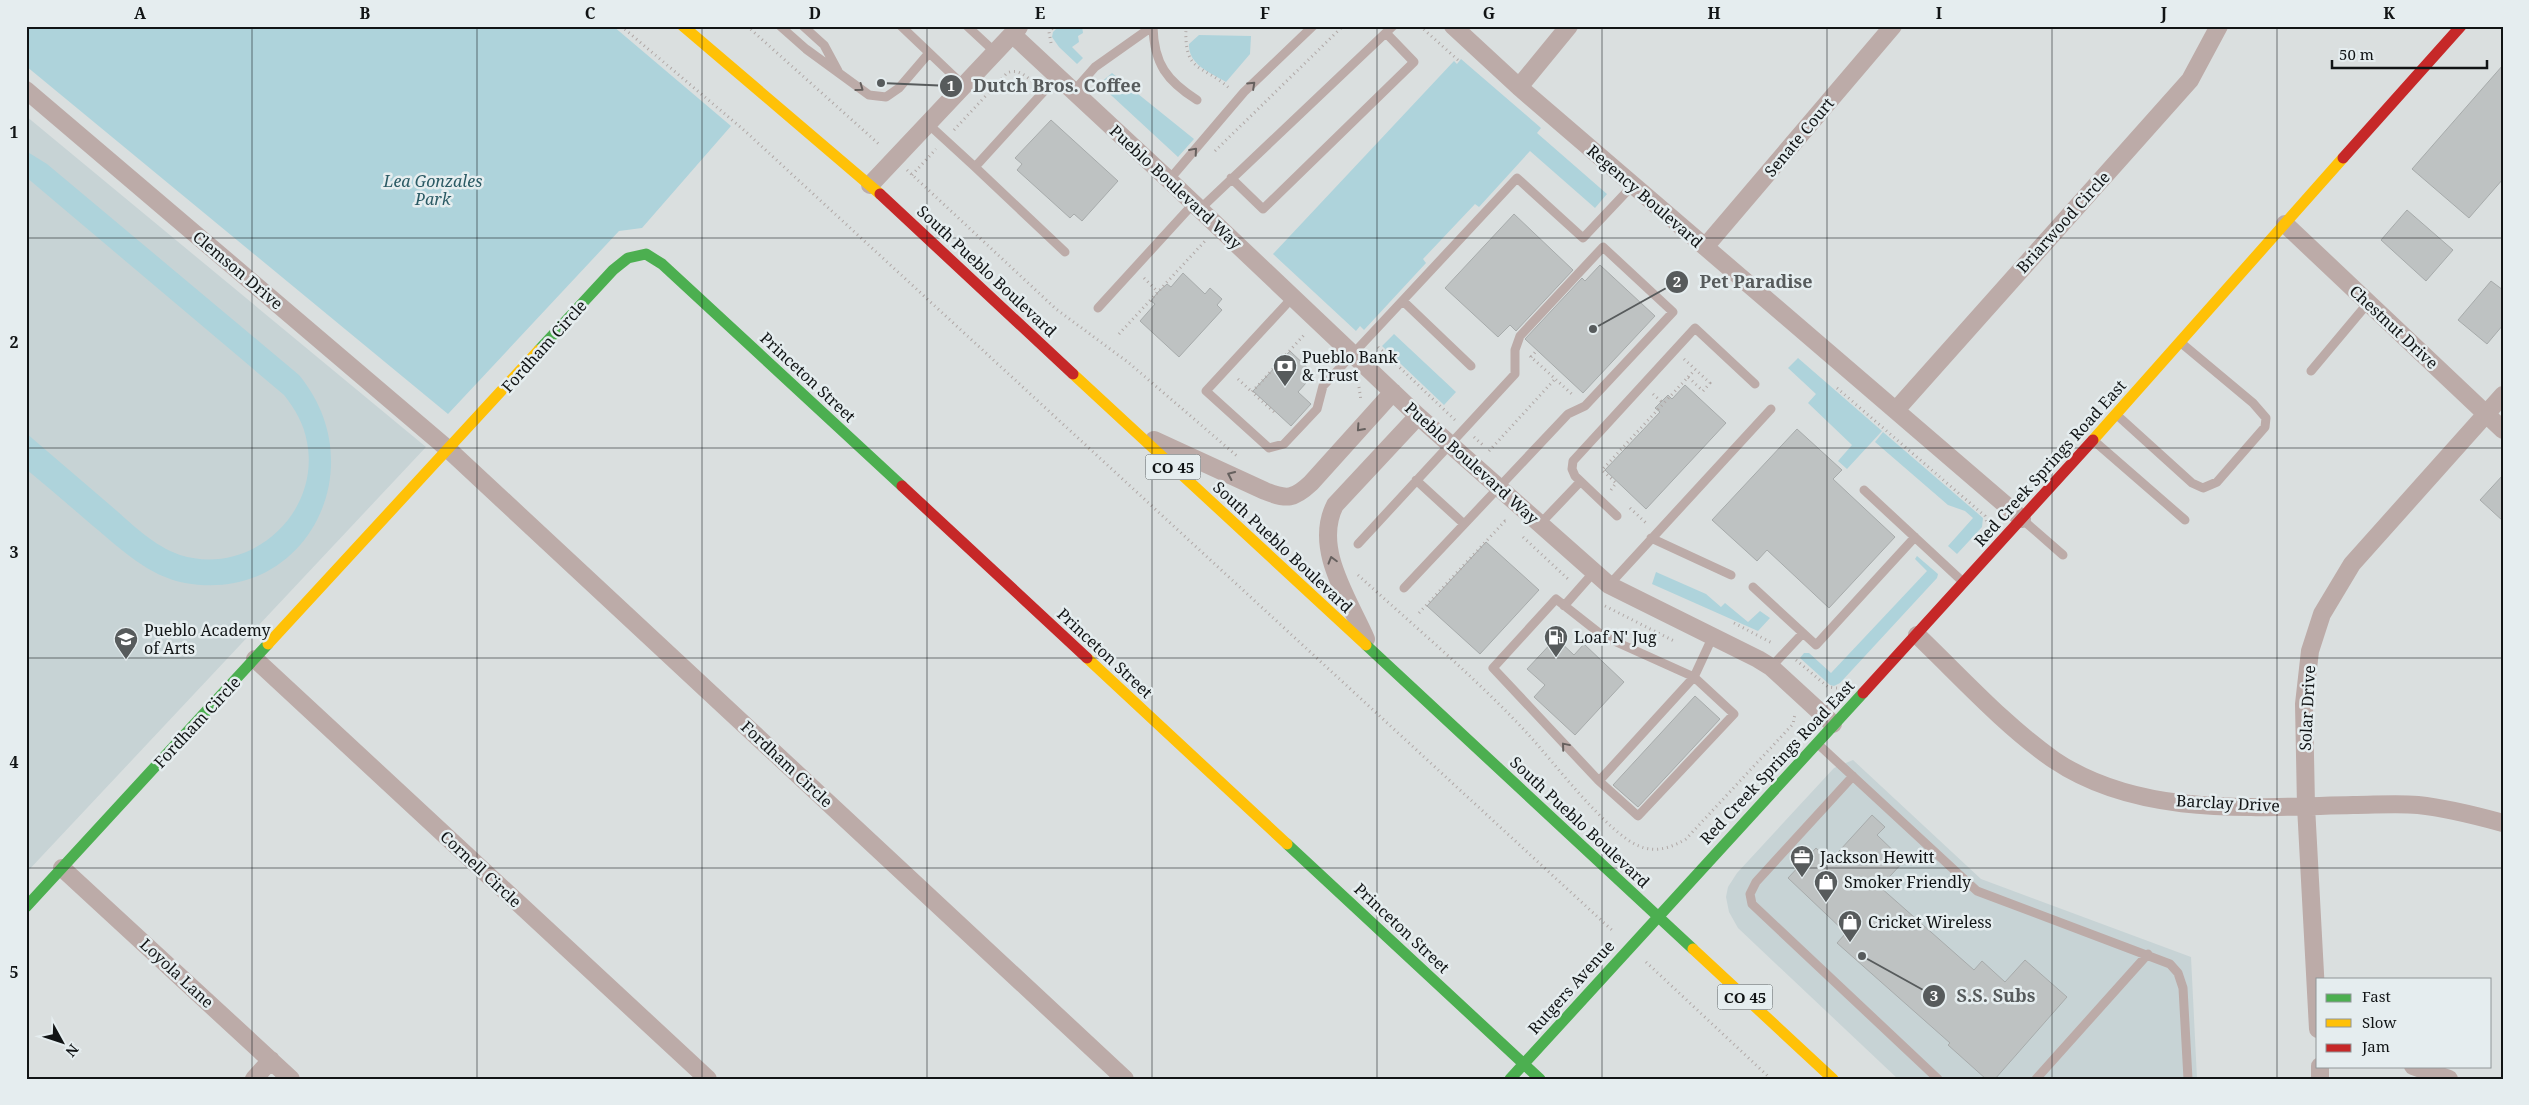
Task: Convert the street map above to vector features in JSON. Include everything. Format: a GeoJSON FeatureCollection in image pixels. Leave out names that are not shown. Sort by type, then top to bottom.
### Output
{"type":"FeatureCollection","features":[{"type":"Feature","properties":{"kind":"street","name":"South Pueblo Boulevard"},"geometry":{"type":"LineString","coordinates":[[683,26],[870,185],[1833,1079]]}},
{"type":"Feature","properties":{"kind":"street","name":"Regency Boulevard"},"geometry":{"type":"LineString","coordinates":[[1452,26],[1519,87],[2022,519]]}},
{"type":"Feature","properties":{"kind":"street"},"geometry":{"type":"LineString","coordinates":[[1519,87],[1569,26]]}},
{"type":"Feature","properties":{"kind":"street","name":"Senate Court"},"geometry":{"type":"LineString","coordinates":[[1705,247],[1893,26]]}},
{"type":"Feature","properties":{"kind":"street","name":"Briarwood Circle"},"geometry":{"type":"LineString","coordinates":[[1896,410],[2190,80],[2219,26]]}},
{"type":"Feature","properties":{"kind":"street","name":"Red Creek Springs Road East"},"geometry":{"type":"LineString","coordinates":[[1657,916],[2022,519],[2461,26]]}},
{"type":"Feature","properties":{"kind":"street"},"geometry":{"type":"LineString","coordinates":[[870,185],[1016,30]]}},
{"type":"Feature","properties":{"kind":"street","name":"Pueblo Boulevard Way"},"geometry":{"type":"LineString","coordinates":[[1016,30],[1073,92],[1170,180],[1418,416],[1609,585],[1770,667],[1833,724]]}},
{"type":"Feature","properties":{"kind":"street","name":"Clemson Drive"},"geometry":{"type":"LineString","coordinates":[[26,90],[449,450]]}},
{"type":"Feature","properties":{"kind":"street","name":"Chestnut Drive"},"geometry":{"type":"LineString","coordinates":[[2285,224],[2503,430]]}},
{"type":"Feature","properties":{"kind":"street","name":"Fordham Circle"},"geometry":{"type":"LineString","coordinates":[[26,906],[449,450],[613,270],[628,258],[646,254]]}},
{"type":"Feature","properties":{"kind":"street","name":"Princeton Street"},"geometry":{"type":"LineString","coordinates":[[646,254],[669,270],[1540,1079]]}},
{"type":"Feature","properties":{"kind":"street"},"geometry":{"type":"LineString","coordinates":[[1134,431],[1281,498],[1301,493],[1393,392]]}},
{"type":"Feature","properties":{"kind":"street","name":"Solar Drive"},"geometry":{"type":"LineString","coordinates":[[2316,992],[2306,806],[2304,704],[2310,651],[2322,614],[2352,564],[2503,395]]}},
{"type":"Feature","properties":{"kind":"street"},"geometry":{"type":"LineString","coordinates":[[1372,653],[1335,570],[1326,532],[1329,517],[1335,505],[1418,416]]}},
{"type":"Feature","properties":{"kind":"street","name":"Fordham Circle"},"geometry":{"type":"LineString","coordinates":[[449,450],[1125,1079]]}},
{"type":"Feature","properties":{"kind":"street","name":"Barclay Drive"},"geometry":{"type":"LineString","coordinates":[[1917,635],[2017,729],[2055,760],[2097,782],[2143,796],[2188,804],[2416,805],[2460,811],[2503,823]]}},
{"type":"Feature","properties":{"kind":"street","name":"Cornell Circle"},"geometry":{"type":"LineString","coordinates":[[255,659],[708,1079]]}},
{"type":"Feature","properties":{"kind":"street","name":"Loyola Lane"},"geometry":{"type":"LineString","coordinates":[[62,868],[291,1079]]}},
{"type":"Feature","properties":{"kind":"street","name":"Rutgers Avenue"},"geometry":{"type":"LineString","coordinates":[[1510,1079],[1657,916]]}},
{"type":"Feature","properties":{"kind":"street"},"geometry":{"type":"LineString","coordinates":[[254,1079],[271,1060]]}},
{"type":"Feature","properties":{"kind":"street"},"geometry":{"type":"LineString","coordinates":[[2419,1068],[2449,1079]]}},
{"type":"Feature","properties":{"kind":"lane"},"geometry":{"type":"LineString","coordinates":[[780,26],[806,49],[869,95],[886,97],[899,88],[929,53]]}},
{"type":"Feature","properties":{"kind":"lane"},"geometry":{"type":"LineString","coordinates":[[803,26],[824,45],[840,74]]}},
{"type":"Feature","properties":{"kind":"lane"},"geometry":{"type":"LineString","coordinates":[[901,26],[963,85]]}},
{"type":"Feature","properties":{"kind":"lane"},"geometry":{"type":"LineString","coordinates":[[967,26],[995,52]]}},
{"type":"Feature","properties":{"kind":"lane"},"geometry":{"type":"LineString","coordinates":[[1170,180],[1240,97],[1313,26]]}},
{"type":"Feature","properties":{"kind":"lane"},"geometry":{"type":"LineString","coordinates":[[1098,308],[1180,218],[1231,178],[1393,26]]}},
{"type":"Feature","properties":{"kind":"lane"},"geometry":{"type":"LineString","coordinates":[[1073,92],[1095,68],[1153,27],[1156,52],[1165,72],[1175,84],[1197,100]]}},
{"type":"Feature","properties":{"kind":"lane"},"geometry":{"type":"LineString","coordinates":[[1231,178],[1263,209],[1414,62],[1386,33]]}},
{"type":"Feature","properties":{"kind":"lane"},"geometry":{"type":"LineString","coordinates":[[975,166],[1057,76]]}},
{"type":"Feature","properties":{"kind":"lane"},"geometry":{"type":"LineString","coordinates":[[928,123],[1065,252]]}},
{"type":"Feature","properties":{"kind":"lane"},"geometry":{"type":"LineString","coordinates":[[1293,297],[1206,391],[1264,446],[1276,448],[1284,444],[1317,409],[1323,386],[1517,178],[1583,238],[1633,185]]}},
{"type":"Feature","properties":{"kind":"lane"},"geometry":{"type":"LineString","coordinates":[[1358,544],[1515,374],[1516,344],[1520,336],[1603,247],[1673,312],[1585,406],[1568,414],[1404,588]]}},
{"type":"Feature","properties":{"kind":"lane"},"geometry":{"type":"LineString","coordinates":[[1403,301],[1471,366]]}},
{"type":"Feature","properties":{"kind":"lane"},"geometry":{"type":"LineString","coordinates":[[2311,371],[2368,303]]}},
{"type":"Feature","properties":{"kind":"lane"},"geometry":{"type":"LineString","coordinates":[[1617,516],[1580,482],[1572,470],[1577,454],[1695,328],[1755,384]]}},
{"type":"Feature","properties":{"kind":"lane"},"geometry":{"type":"LineString","coordinates":[[2116,414],[2192,483],[2203,488],[2217,482],[2265,427],[2266,418],[2253,403],[2180,342]]}},
{"type":"Feature","properties":{"kind":"lane"},"geometry":{"type":"LineString","coordinates":[[1609,585],[1771,409]]}},
{"type":"Feature","properties":{"kind":"lane"},"geometry":{"type":"LineString","coordinates":[[2093,440],[2185,520]]}},
{"type":"Feature","properties":{"kind":"lane"},"geometry":{"type":"LineString","coordinates":[[1416,480],[1464,524]]}},
{"type":"Feature","properties":{"kind":"lane"},"geometry":{"type":"LineString","coordinates":[[1540,524],[1580,482]]}},
{"type":"Feature","properties":{"kind":"lane"},"geometry":{"type":"LineString","coordinates":[[1864,490],[1964,583]]}},
{"type":"Feature","properties":{"kind":"lane"},"geometry":{"type":"LineString","coordinates":[[2022,519],[2063,555]]}},
{"type":"Feature","properties":{"kind":"lane"},"geometry":{"type":"LineString","coordinates":[[1753,587],[1816,645],[1915,537]]}},
{"type":"Feature","properties":{"kind":"lane"},"geometry":{"type":"LineString","coordinates":[[1651,538],[1731,575]]}},
{"type":"Feature","properties":{"kind":"lane"},"geometry":{"type":"LineString","coordinates":[[1564,606],[1594,572]]}},
{"type":"Feature","properties":{"kind":"lane"},"geometry":{"type":"LineString","coordinates":[[1556,599],[1603,636],[1694,677],[1734,714],[1638,816],[1599,781],[1493,668],[1556,599]]}},
{"type":"Feature","properties":{"kind":"lane"},"geometry":{"type":"LineString","coordinates":[[1770,667],[1803,633]]}},
{"type":"Feature","properties":{"kind":"lane"},"geometry":{"type":"LineString","coordinates":[[1599,781],[1694,677],[1712,636]]}},
{"type":"Feature","properties":{"kind":"lane"},"geometry":{"type":"LineString","coordinates":[[1817,743],[1977,891],[2148,954],[2170,964],[2178,973],[2183,988],[2188,1079]]}},
{"type":"Feature","properties":{"kind":"lane"},"geometry":{"type":"LineString","coordinates":[[1853,776],[1756,882],[1750,894],[1752,904],[1938,1079]]}},
{"type":"Feature","properties":{"kind":"lane"},"geometry":{"type":"LineString","coordinates":[[2036,1079],[2148,954]]}},
{"type":"Feature","properties":{"kind":"path"},"geometry":{"type":"LineString","coordinates":[[621,26],[745,131],[1771,1079]]}},
{"type":"Feature","properties":{"kind":"path"},"geometry":{"type":"LineString","coordinates":[[747,26],[895,159],[1056,309],[1129,364],[1242,460]]}},
{"type":"Feature","properties":{"kind":"path"},"geometry":{"type":"LineString","coordinates":[[1186,26],[1187,50],[1190,60],[1196,67],[1226,85],[1256,111]]}},
{"type":"Feature","properties":{"kind":"path"},"geometry":{"type":"LineString","coordinates":[[1209,157],[1344,26]]}},
{"type":"Feature","properties":{"kind":"path"},"geometry":{"type":"LineString","coordinates":[[1420,26],[1458,60]]}},
{"type":"Feature","properties":{"kind":"path"},"geometry":{"type":"LineString","coordinates":[[912,175],[1010,72],[1021,73],[1043,92]]}},
{"type":"Feature","properties":{"kind":"path"},"geometry":{"type":"LineString","coordinates":[[1180,218],[1211,247]]}},
{"type":"Feature","properties":{"kind":"path"},"geometry":{"type":"LineString","coordinates":[[1119,334],[1204,241]]}},
{"type":"Feature","properties":{"kind":"path"},"geometry":{"type":"LineString","coordinates":[[1280,311],[1312,341]]}},
{"type":"Feature","properties":{"kind":"path"},"geometry":{"type":"LineString","coordinates":[[1252,392],[1305,334]]}},
{"type":"Feature","properties":{"kind":"path"},"geometry":{"type":"LineString","coordinates":[[1516,344],[1585,406]]}},
{"type":"Feature","properties":{"kind":"path"},"geometry":{"type":"LineString","coordinates":[[1531,357],[1537,350]]}},
{"type":"Feature","properties":{"kind":"path"},"geometry":{"type":"LineString","coordinates":[[1674,350],[1710,383],[1703,391],[1688,378]]}},
{"type":"Feature","properties":{"kind":"path"},"geometry":{"type":"LineString","coordinates":[[1340,367],[1359,385],[1361,408]]}},
{"type":"Feature","properties":{"kind":"path"},"geometry":{"type":"LineString","coordinates":[[1227,369],[1274,412]]}},
{"type":"Feature","properties":{"kind":"path"},"geometry":{"type":"LineString","coordinates":[[1617,496],[1610,489],[1616,483],[1602,470],[1695,370]]}},
{"type":"Feature","properties":{"kind":"path"},"geometry":{"type":"LineString","coordinates":[[1489,451],[1555,379]]}},
{"type":"Feature","properties":{"kind":"path"},"geometry":{"type":"LineString","coordinates":[[1836,387],[1985,516],[1987,525],[1984,531]]}},
{"type":"Feature","properties":{"kind":"path"},"geometry":{"type":"LineString","coordinates":[[1485,502],[1512,527]]}},
{"type":"Feature","properties":{"kind":"path"},"geometry":{"type":"LineString","coordinates":[[1624,503],[1646,523],[1640,530]]}},
{"type":"Feature","properties":{"kind":"path"},"geometry":{"type":"LineString","coordinates":[[1419,612],[1505,520]]}},
{"type":"Feature","properties":{"kind":"path"},"geometry":{"type":"LineString","coordinates":[[1520,534],[1580,588],[1626,618],[1705,654]]}},
{"type":"Feature","properties":{"kind":"path"},"geometry":{"type":"LineString","coordinates":[[1351,568],[1520,726],[1597,811],[1638,846],[1655,850],[1665,849],[1686,839],[1793,724],[1794,712],[1791,708]]}},
{"type":"Feature","properties":{"kind":"shaded area","name":"Pueblo Academy of Arts"},"geometry":{"type":"Polygon","coordinates":[[[26,116],[426,447],[26,873],[26,116]]]}},
{"type":"Feature","properties":{"kind":"shaded area"},"geometry":{"type":"Polygon","coordinates":[[[1853,760],[1981,879],[2191,957],[2197,1079],[1898,1079],[1738,928],[1729,912],[1726,897],[1728,887],[1737,873],[1834,768],[1853,760]]]}},
{"type":"Feature","properties":{"kind":"green space","name":"Lea Gonzales Park"},"geometry":{"type":"Polygon","coordinates":[[[26,26],[613,26],[731,126],[642,228],[619,231],[448,414],[26,66],[26,26]]]}},
{"type":"Feature","properties":{"kind":"green space"},"geometry":{"type":"Polygon","coordinates":[[[1059,26],[1082,26],[1083,33],[1078,36],[1079,42],[1072,47],[1083,58],[1077,64],[1059,47],[1052,37],[1053,32],[1059,26]]]}},
{"type":"Feature","properties":{"kind":"green space"},"geometry":{"type":"Polygon","coordinates":[[[1199,35],[1251,36],[1250,54],[1226,82],[1207,72],[1192,58],[1189,44],[1199,35]]]}},
{"type":"Feature","properties":{"kind":"green space"},"geometry":{"type":"Polygon","coordinates":[[[1461,59],[1541,128],[1537,133],[1607,194],[1595,208],[1530,151],[1479,207],[1475,204],[1423,259],[1426,263],[1364,330],[1360,326],[1356,331],[1273,254],[1454,61],[1457,64],[1461,59]]]}},
{"type":"Feature","properties":{"kind":"green space"},"geometry":{"type":"Polygon","coordinates":[[[1112,73],[1194,139],[1178,157],[1099,84],[1112,73]]]}},
{"type":"Feature","properties":{"kind":"green space"},"geometry":{"type":"Polygon","coordinates":[[[26,151],[47,164],[299,375],[321,412],[331,450],[328,487],[316,522],[294,551],[264,573],[228,584],[185,583],[159,574],[125,552],[26,469],[26,433],[151,540],[180,555],[206,559],[231,557],[255,548],[275,534],[291,515],[303,493],[308,468],[307,442],[304,429],[284,395],[26,177],[26,151]]]}},
{"type":"Feature","properties":{"kind":"green space"},"geometry":{"type":"Polygon","coordinates":[[[1394,334],[1456,392],[1444,405],[1382,346],[1394,334]]]}},
{"type":"Feature","properties":{"kind":"green space"},"geometry":{"type":"Polygon","coordinates":[[[1798,358],[1882,431],[1847,469],[1838,461],[1852,445],[1808,403],[1816,394],[1788,368],[1798,358]]]}},
{"type":"Feature","properties":{"kind":"green space"},"geometry":{"type":"Polygon","coordinates":[[[1883,432],[1983,518],[1982,527],[1957,554],[1948,546],[1973,518],[1965,511],[1948,505],[1875,442],[1883,432]]]}},
{"type":"Feature","properties":{"kind":"green space"},"geometry":{"type":"Polygon","coordinates":[[[1917,556],[1938,574],[1937,578],[1840,683],[1834,686],[1830,685],[1800,658],[1804,653],[1809,653],[1831,673],[1927,571],[1915,559],[1917,556]]]}},
{"type":"Feature","properties":{"kind":"green space"},"geometry":{"type":"Polygon","coordinates":[[[1656,572],[1706,594],[1721,607],[1725,603],[1748,622],[1760,611],[1770,618],[1758,631],[1652,584],[1656,572]]]}},
{"type":"Feature","properties":{"kind":"building"},"geometry":{"type":"Polygon","coordinates":[[[2503,65],[2503,179],[2469,218],[2412,169],[2503,65]]]}},
{"type":"Feature","properties":{"kind":"building"},"geometry":{"type":"Polygon","coordinates":[[[1051,120],[1118,181],[1082,221],[1074,214],[1070,218],[1017,170],[1022,164],[1015,158],[1051,120]]]}},
{"type":"Feature","properties":{"kind":"building"},"geometry":{"type":"Polygon","coordinates":[[[2407,210],[2453,250],[2426,281],[2381,240],[2407,210]]]}},
{"type":"Feature","properties":{"kind":"building"},"geometry":{"type":"Polygon","coordinates":[[[1514,214],[1573,270],[1516,331],[1510,325],[1498,337],[1445,288],[1514,214]]]}},
{"type":"Feature","properties":{"kind":"building"},"geometry":{"type":"Polygon","coordinates":[[[1600,265],[1655,316],[1583,393],[1525,339],[1582,278],[1585,281],[1600,265]]]}},
{"type":"Feature","properties":{"kind":"building"},"geometry":{"type":"Polygon","coordinates":[[[1183,273],[1205,294],[1210,288],[1222,299],[1217,305],[1222,310],[1179,357],[1140,321],[1155,304],[1151,301],[1158,292],[1167,284],[1171,287],[1183,273]]]}},
{"type":"Feature","properties":{"kind":"building"},"geometry":{"type":"Polygon","coordinates":[[[2491,281],[2503,290],[2503,325],[2487,344],[2458,320],[2491,281]]]}},
{"type":"Feature","properties":{"kind":"building"},"geometry":{"type":"Polygon","coordinates":[[[1290,351],[1314,374],[1298,392],[1311,404],[1291,426],[1253,391],[1290,351]]]}},
{"type":"Feature","properties":{"kind":"building"},"geometry":{"type":"Polygon","coordinates":[[[1685,385],[1726,423],[1646,509],[1605,470],[1660,412],[1655,408],[1668,395],[1672,399],[1685,385]]]}},
{"type":"Feature","properties":{"kind":"building"},"geometry":{"type":"Polygon","coordinates":[[[1797,429],[1842,470],[1833,479],[1895,537],[1829,608],[1767,550],[1757,561],[1712,520],[1797,429]]]}},
{"type":"Feature","properties":{"kind":"building"},"geometry":{"type":"Polygon","coordinates":[[[2503,475],[2503,521],[2480,500],[2503,475]]]}},
{"type":"Feature","properties":{"kind":"building"},"geometry":{"type":"Polygon","coordinates":[[[1486,542],[1539,590],[1480,654],[1427,606],[1486,542]]]}},
{"type":"Feature","properties":{"kind":"building"},"geometry":{"type":"Polygon","coordinates":[[[1556,638],[1574,655],[1584,644],[1624,682],[1575,735],[1534,697],[1545,685],[1527,669],[1556,638]]]}},
{"type":"Feature","properties":{"kind":"building"},"geometry":{"type":"Polygon","coordinates":[[[1695,696],[1720,719],[1638,807],[1613,785],[1695,696]]]}},
{"type":"Feature","properties":{"kind":"building"},"geometry":{"type":"Polygon","coordinates":[[[1872,815],[1885,827],[1877,835],[1904,861],[1880,887],[1974,970],[1982,961],[2005,982],[2025,960],[2067,997],[1995,1079],[1986,1079],[1948,1045],[1950,1043],[1837,943],[1846,933],[1788,878],[1816,848],[1830,861],[1872,815]]]}},
{"type":"Feature","properties":{"kind":"traffic: fast"},"geometry":{"type":"LineString","coordinates":[[539,350],[613,270],[628,258],[646,254],[662,264],[902,486]]}},
{"type":"Feature","properties":{"kind":"traffic: fast"},"geometry":{"type":"LineString","coordinates":[[26,907],[268,644]]}},
{"type":"Feature","properties":{"kind":"traffic: fast"},"geometry":{"type":"LineString","coordinates":[[1366,645],[1693,949]]}},
{"type":"Feature","properties":{"kind":"traffic: fast"},"geometry":{"type":"LineString","coordinates":[[1510,1079],[1863,693]]}},
{"type":"Feature","properties":{"kind":"traffic: fast"},"geometry":{"type":"LineString","coordinates":[[1287,844],[1540,1079]]}},
{"type":"Feature","properties":{"kind":"traffic: slow"},"geometry":{"type":"LineString","coordinates":[[683,26],[880,194]]}},
{"type":"Feature","properties":{"kind":"traffic: slow"},"geometry":{"type":"LineString","coordinates":[[2093,440],[2343,158]]}},
{"type":"Feature","properties":{"kind":"traffic: slow"},"geometry":{"type":"LineString","coordinates":[[268,644],[539,350]]}},
{"type":"Feature","properties":{"kind":"traffic: slow"},"geometry":{"type":"LineString","coordinates":[[1073,374],[1366,645]]}},
{"type":"Feature","properties":{"kind":"traffic: slow"},"geometry":{"type":"LineString","coordinates":[[1087,658],[1287,844]]}},
{"type":"Feature","properties":{"kind":"traffic: slow"},"geometry":{"type":"LineString","coordinates":[[1693,949],[1833,1079]]}},
{"type":"Feature","properties":{"kind":"traffic: jam"},"geometry":{"type":"LineString","coordinates":[[2343,158],[2461,26]]}},
{"type":"Feature","properties":{"kind":"traffic: jam"},"geometry":{"type":"LineString","coordinates":[[880,194],[1073,374]]}},
{"type":"Feature","properties":{"kind":"traffic: jam"},"geometry":{"type":"LineString","coordinates":[[1863,693],[2093,440]]}},
{"type":"Feature","properties":{"kind":"traffic: jam"},"geometry":{"type":"LineString","coordinates":[[902,486],[1087,658]]}},
{"type":"Feature","properties":{"kind":"place","name":"Dutch Bros. Coffee"},"geometry":{"type":"Point","coordinates":[881,83]}},
{"type":"Feature","properties":{"kind":"place","name":"Pet Paradise"},"geometry":{"type":"Point","coordinates":[1593,329]}},
{"type":"Feature","properties":{"kind":"place","name":"Pueblo Bank & Trust"},"geometry":{"type":"Point","coordinates":[1285,387]}},
{"type":"Feature","properties":{"kind":"place","name":"Loaf N' Jug"},"geometry":{"type":"Point","coordinates":[1556,658]}},
{"type":"Feature","properties":{"kind":"place","name":"Pueblo Academy of Arts"},"geometry":{"type":"Point","coordinates":[126,660]}},
{"type":"Feature","properties":{"kind":"place","name":"Jackson Hewitt"},"geometry":{"type":"Point","coordinates":[1802,878]}},
{"type":"Feature","properties":{"kind":"place","name":"Smoker Friendly"},"geometry":{"type":"Point","coordinates":[1826,903]}},
{"type":"Feature","properties":{"kind":"place","name":"Cricket Wireless"},"geometry":{"type":"Point","coordinates":[1850,943]}},
{"type":"Feature","properties":{"kind":"place","name":"S.S. Subs"},"geometry":{"type":"Point","coordinates":[1862,956]}}]}
